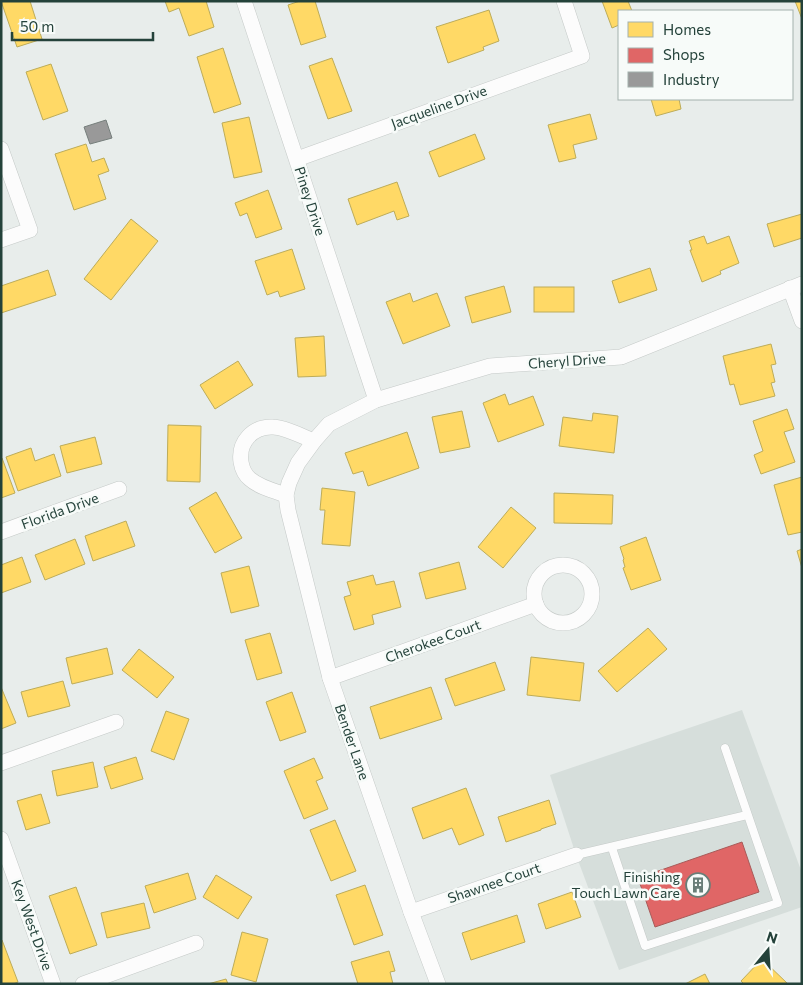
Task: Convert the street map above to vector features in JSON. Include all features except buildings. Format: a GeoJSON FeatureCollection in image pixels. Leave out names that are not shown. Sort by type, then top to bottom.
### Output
{"type":"FeatureCollection","features":[{"type":"Feature","properties":{"kind":"street","name":"Piney Drive"},"geometry":{"type":"LineString","coordinates":[[244,1],[376,400]]}},
{"type":"Feature","properties":{"kind":"street","name":"Jacqueline Drive"},"geometry":{"type":"LineString","coordinates":[[297,159],[582,56],[564,1]]}},
{"type":"Feature","properties":{"kind":"street"},"geometry":{"type":"LineString","coordinates":[[1,149],[30,230],[1,240]]}},
{"type":"Feature","properties":{"kind":"street"},"geometry":{"type":"LineString","coordinates":[[796,286],[802,321]]}},
{"type":"Feature","properties":{"kind":"street","name":"Cheryl Drive"},"geometry":{"type":"LineString","coordinates":[[329,424],[376,400],[490,366],[621,357],[796,286]]}},
{"type":"Feature","properties":{"kind":"street","name":"Bender Lane"},"geometry":{"type":"LineString","coordinates":[[329,424],[298,463],[286,495],[288,510],[330,678],[438,984]]}},
{"type":"Feature","properties":{"kind":"street"},"geometry":{"type":"LineString","coordinates":[[286,495],[263,487],[250,479],[243,469],[240,454],[244,443],[253,432],[264,427],[276,427],[314,442]]}},
{"type":"Feature","properties":{"kind":"street","name":"Florida Drive"},"geometry":{"type":"LineString","coordinates":[[1,532],[119,490]]}},
{"type":"Feature","properties":{"kind":"street","name":"Cherokee Court"},"geometry":{"type":"LineString","coordinates":[[330,678],[536,604]]}},
{"type":"Feature","properties":{"kind":"street"},"geometry":{"type":"LineString","coordinates":[[1,763],[116,722]]}},
{"type":"Feature","properties":{"kind":"street","name":"Key West Drive"},"geometry":{"type":"LineString","coordinates":[[1,839],[53,984]]}},
{"type":"Feature","properties":{"kind":"street","name":"Shawnee Court"},"geometry":{"type":"LineString","coordinates":[[411,912],[576,855]]}},
{"type":"Feature","properties":{"kind":"street"},"geometry":{"type":"LineString","coordinates":[[83,984],[196,943]]}},
{"type":"Feature","properties":{"kind":"lane"},"geometry":{"type":"LineString","coordinates":[[612,848],[645,946],[778,903],[725,748]]}},
{"type":"Feature","properties":{"kind":"lane"},"geometry":{"type":"LineString","coordinates":[[576,855],[747,815]]}},
{"type":"Feature","properties":{"kind":"shaded area"},"geometry":{"type":"Polygon","coordinates":[[[742,710],[802,873],[802,907],[619,970],[576,855],[550,775],[742,710]]]}},
{"type":"Feature","properties":{"kind":"place","name":"Finishing Touch Lawn Care"},"geometry":{"type":"Point","coordinates":[698,885]}}]}
